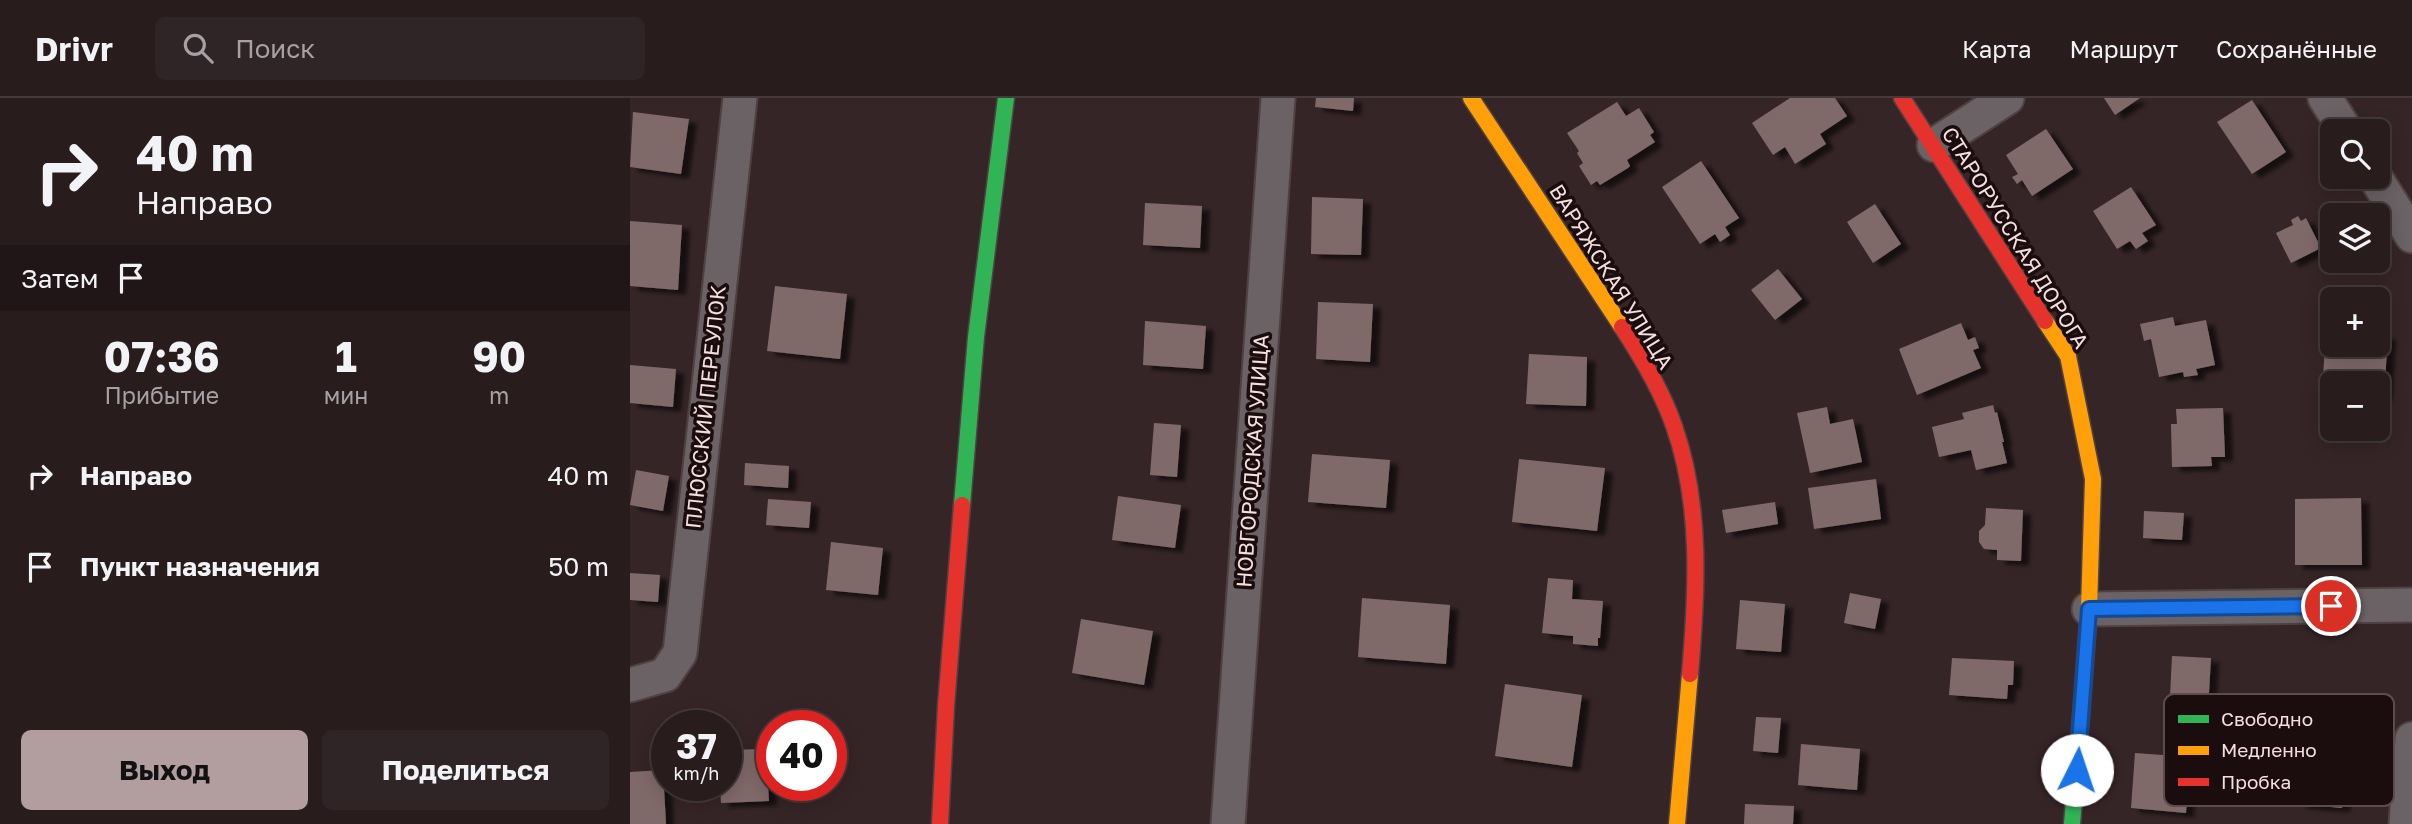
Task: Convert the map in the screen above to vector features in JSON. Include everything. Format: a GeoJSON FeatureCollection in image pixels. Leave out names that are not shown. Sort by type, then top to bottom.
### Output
{"type":"FeatureCollection","features":[{"type":"Feature","properties":{"kind":"street","name":"ПЛЮССКИЙ ПЕРЕУЛОК"},"geometry":{"type":"LineString","coordinates":[[630,685],[665,675],[680,653],[740,98]]}},
{"type":"Feature","properties":{"kind":"street"},"geometry":{"type":"LineString","coordinates":[[940,824],[946,706],[976,337],[1006,98]]}},
{"type":"Feature","properties":{"kind":"street","name":"НОВГОРОДСКАЯ УЛИЦА"},"geometry":{"type":"LineString","coordinates":[[1228,824],[1278,98]]}},
{"type":"Feature","properties":{"kind":"street","name":"ВАРЯЖСКАЯ УЛИЦА"},"geometry":{"type":"LineString","coordinates":[[1471,98],[1639,353],[1674,425],[1691,491],[1697,597],[1677,824]]}},
{"type":"Feature","properties":{"kind":"street","name":"СТАРОРУССКАЯ ДОРОГА"},"geometry":{"type":"LineString","coordinates":[[1902,98],[2068,356],[2093,479],[2089,609],[2072,824]]}},
{"type":"Feature","properties":{"kind":"street"},"geometry":{"type":"LineString","coordinates":[[1934,145],[2007,98]]}},
{"type":"Feature","properties":{"kind":"street"},"geometry":{"type":"LineString","coordinates":[[2325,98],[2338,119]]}},
{"type":"Feature","properties":{"kind":"street"},"geometry":{"type":"LineString","coordinates":[[2383,189],[2412,236]]}},
{"type":"Feature","properties":{"kind":"street"},"geometry":{"type":"LineString","coordinates":[[2089,609],[2412,605]]}},
{"type":"Feature","properties":{"kind":"street"},"geometry":{"type":"LineString","coordinates":[[2406,824],[2412,740]]}},
{"type":"Feature","properties":{"kind":"building"},"geometry":{"type":"Polygon","coordinates":[[[1316,98],[1354,98],[1353,111],[1315,107],[1316,98]]]}},
{"type":"Feature","properties":{"kind":"building"},"geometry":{"type":"Polygon","coordinates":[[[1790,98],[1835,98],[1847,116],[1820,134],[1826,144],[1795,164],[1785,147],[1773,155],[1752,123],[1790,98]]]}},
{"type":"Feature","properties":{"kind":"building"},"geometry":{"type":"Polygon","coordinates":[[[2104,98],[2140,98],[2115,115],[2104,98]]]}},
{"type":"Feature","properties":{"kind":"building"},"geometry":{"type":"Polygon","coordinates":[[[2252,100],[2286,152],[2252,174],[2217,122],[2252,100]]]}},
{"type":"Feature","properties":{"kind":"building"},"geometry":{"type":"Polygon","coordinates":[[[1617,102],[1626,116],[1639,108],[1654,132],[1650,135],[1655,142],[1627,160],[1630,166],[1628,168],[1600,185],[1597,181],[1591,185],[1579,166],[1583,163],[1577,153],[1579,151],[1567,133],[1617,102]]]}},
{"type":"Feature","properties":{"kind":"building"},"geometry":{"type":"Polygon","coordinates":[[[633,112],[689,119],[681,174],[630,167],[633,112]]]}},
{"type":"Feature","properties":{"kind":"building"},"geometry":{"type":"Polygon","coordinates":[[[2046,129],[2073,169],[2032,196],[2022,180],[2017,184],[2012,177],[2018,174],[2006,155],[2046,129]]]}},
{"type":"Feature","properties":{"kind":"building"},"geometry":{"type":"Polygon","coordinates":[[[1701,161],[1739,218],[1725,227],[1730,235],[1720,242],[1715,234],[1700,244],[1662,187],[1701,161]]]}},
{"type":"Feature","properties":{"kind":"building"},"geometry":{"type":"Polygon","coordinates":[[[2131,187],[2156,225],[2142,233],[2148,241],[2136,249],[2130,241],[2117,249],[2093,211],[2131,187]]]}},
{"type":"Feature","properties":{"kind":"building"},"geometry":{"type":"Polygon","coordinates":[[[1312,197],[1363,199],[1361,255],[1311,254],[1312,197]]]}},
{"type":"Feature","properties":{"kind":"building"},"geometry":{"type":"Polygon","coordinates":[[[1145,203],[1202,206],[1200,248],[1143,245],[1145,203]]]}},
{"type":"Feature","properties":{"kind":"building"},"geometry":{"type":"Polygon","coordinates":[[[1875,204],[1901,244],[1873,263],[1847,222],[1875,204]]]}},
{"type":"Feature","properties":{"kind":"building"},"geometry":{"type":"Polygon","coordinates":[[[2298,216],[2301,221],[2306,218],[2320,248],[2291,263],[2276,233],[2293,225],[2291,220],[2298,216]]]}},
{"type":"Feature","properties":{"kind":"building"},"geometry":{"type":"Polygon","coordinates":[[[630,221],[682,225],[678,290],[630,286],[630,221]]]}},
{"type":"Feature","properties":{"kind":"building"},"geometry":{"type":"Polygon","coordinates":[[[1778,269],[1802,299],[1775,320],[1751,290],[1778,269]]]}},
{"type":"Feature","properties":{"kind":"building"},"geometry":{"type":"Polygon","coordinates":[[[775,286],[847,294],[840,359],[767,351],[775,286]]]}},
{"type":"Feature","properties":{"kind":"building"},"geometry":{"type":"Polygon","coordinates":[[[1318,302],[1373,304],[1370,362],[1316,359],[1318,302]]]}},
{"type":"Feature","properties":{"kind":"building"},"geometry":{"type":"Polygon","coordinates":[[[2173,317],[2175,326],[2206,320],[2215,365],[2196,369],[2198,375],[2184,377],[2183,372],[2159,377],[2151,339],[2144,341],[2140,324],[2173,317]]]}},
{"type":"Feature","properties":{"kind":"building"},"geometry":{"type":"Polygon","coordinates":[[[1145,321],[1206,326],[1203,369],[1143,365],[1145,321]]]}},
{"type":"Feature","properties":{"kind":"building"},"geometry":{"type":"Polygon","coordinates":[[[1961,323],[1968,340],[1975,337],[1979,348],[1973,350],[1981,368],[1917,395],[1899,349],[1961,323]]]}},
{"type":"Feature","properties":{"kind":"building"},"geometry":{"type":"Polygon","coordinates":[[[1529,354],[1587,357],[1586,406],[1526,404],[1529,354]]]}},
{"type":"Feature","properties":{"kind":"building"},"geometry":{"type":"Polygon","coordinates":[[[2324,357],[2387,357],[2386,371],[2323,371],[2324,357]]]}},
{"type":"Feature","properties":{"kind":"building"},"geometry":{"type":"Polygon","coordinates":[[[630,365],[676,369],[673,407],[630,403],[630,365]]]}},
{"type":"Feature","properties":{"kind":"building"},"geometry":{"type":"Polygon","coordinates":[[[1993,405],[1995,413],[1997,412],[2007,463],[1976,470],[1971,450],[1939,457],[1932,427],[1964,419],[1962,413],[1993,405]]]}},
{"type":"Feature","properties":{"kind":"building"},"geometry":{"type":"Polygon","coordinates":[[[1827,407],[1830,424],[1853,419],[1862,462],[1810,473],[1797,413],[1827,407]]]}},
{"type":"Feature","properties":{"kind":"building"},"geometry":{"type":"Polygon","coordinates":[[[2223,408],[2225,457],[2211,457],[2212,466],[2172,467],[2171,424],[2177,424],[2176,409],[2223,408]]]}},
{"type":"Feature","properties":{"kind":"building"},"geometry":{"type":"Polygon","coordinates":[[[1154,423],[1181,425],[1177,477],[1150,475],[1154,423]]]}},
{"type":"Feature","properties":{"kind":"building"},"geometry":{"type":"Polygon","coordinates":[[[1312,454],[1390,460],[1386,508],[1308,502],[1312,454]]]}},
{"type":"Feature","properties":{"kind":"building"},"geometry":{"type":"Polygon","coordinates":[[[1519,459],[1605,468],[1597,531],[1512,522],[1519,459]]]}},
{"type":"Feature","properties":{"kind":"building"},"geometry":{"type":"Polygon","coordinates":[[[745,463],[789,466],[788,488],[744,485],[745,463]]]}},
{"type":"Feature","properties":{"kind":"building"},"geometry":{"type":"Polygon","coordinates":[[[636,470],[669,476],[663,511],[630,505],[636,470]]]}},
{"type":"Feature","properties":{"kind":"building"},"geometry":{"type":"Polygon","coordinates":[[[1876,479],[1881,519],[1814,529],[1808,488],[1876,479]]]}},
{"type":"Feature","properties":{"kind":"building"},"geometry":{"type":"Polygon","coordinates":[[[1118,496],[1181,505],[1175,548],[1112,540],[1118,496]]]}},
{"type":"Feature","properties":{"kind":"building"},"geometry":{"type":"Polygon","coordinates":[[[2361,498],[2362,565],[2295,565],[2295,499],[2361,498]]]}},
{"type":"Feature","properties":{"kind":"building"},"geometry":{"type":"Polygon","coordinates":[[[768,499],[811,502],[809,528],[766,525],[768,499]]]}},
{"type":"Feature","properties":{"kind":"building"},"geometry":{"type":"Polygon","coordinates":[[[1775,502],[1778,524],[1726,533],[1722,510],[1775,502]]]}},
{"type":"Feature","properties":{"kind":"building"},"geometry":{"type":"Polygon","coordinates":[[[1986,508],[2023,510],[2021,561],[1997,560],[1997,550],[1984,549],[1979,542],[1979,531],[1985,525],[1986,508]]]}},
{"type":"Feature","properties":{"kind":"building"},"geometry":{"type":"Polygon","coordinates":[[[2144,511],[2184,513],[2182,540],[2143,538],[2144,511]]]}},
{"type":"Feature","properties":{"kind":"building"},"geometry":{"type":"Polygon","coordinates":[[[831,542],[883,548],[878,595],[826,590],[831,542]]]}},
{"type":"Feature","properties":{"kind":"building"},"geometry":{"type":"Polygon","coordinates":[[[630,573],[660,575],[658,602],[630,600],[630,573]]]}},
{"type":"Feature","properties":{"kind":"building"},"geometry":{"type":"Polygon","coordinates":[[[1548,578],[1573,580],[1572,599],[1603,601],[1598,646],[1573,644],[1573,636],[1542,633],[1548,578]]]}},
{"type":"Feature","properties":{"kind":"building"},"geometry":{"type":"Polygon","coordinates":[[[1850,593],[1881,599],[1875,629],[1844,623],[1850,593]]]}},
{"type":"Feature","properties":{"kind":"building"},"geometry":{"type":"Polygon","coordinates":[[[1362,598],[1450,605],[1446,664],[1358,657],[1362,598]]]}},
{"type":"Feature","properties":{"kind":"building"},"geometry":{"type":"Polygon","coordinates":[[[1740,600],[1785,604],[1781,652],[1736,649],[1740,600]]]}},
{"type":"Feature","properties":{"kind":"building"},"geometry":{"type":"Polygon","coordinates":[[[1081,619],[1153,631],[1144,685],[1072,673],[1081,619]]]}},
{"type":"Feature","properties":{"kind":"building"},"geometry":{"type":"Polygon","coordinates":[[[2172,656],[2211,658],[2209,694],[2170,694],[2172,656]]]}},
{"type":"Feature","properties":{"kind":"building"},"geometry":{"type":"Polygon","coordinates":[[[1952,658],[2014,661],[2013,685],[2008,685],[2007,699],[1949,695],[1952,658]]]}},
{"type":"Feature","properties":{"kind":"building"},"geometry":{"type":"Polygon","coordinates":[[[1505,684],[1582,695],[1572,767],[1495,756],[1505,684]]]}},
{"type":"Feature","properties":{"kind":"building"},"geometry":{"type":"Polygon","coordinates":[[[1756,717],[1781,718],[1778,753],[1753,751],[1756,717]]]}},
{"type":"Feature","properties":{"kind":"building"},"geometry":{"type":"Polygon","coordinates":[[[1801,744],[1860,749],[1857,790],[1798,785],[1801,744]]]}},
{"type":"Feature","properties":{"kind":"building"},"geometry":{"type":"Polygon","coordinates":[[[756,749],[756,801],[769,801],[721,803],[742,801],[742,750],[756,749]]]}},
{"type":"Feature","properties":{"kind":"building"},"geometry":{"type":"Polygon","coordinates":[[[2135,753],[2164,755],[2164,806],[2186,806],[2186,813],[2131,808],[2135,753]]]}},
{"type":"Feature","properties":{"kind":"building"},"geometry":{"type":"Polygon","coordinates":[[[651,771],[651,801],[665,801],[666,824],[630,824],[630,772],[651,771]]]}},
{"type":"Feature","properties":{"kind":"building"},"geometry":{"type":"Polygon","coordinates":[[[1745,804],[1794,806],[1793,824],[1744,824],[1745,804]]]}},
{"type":"Feature","properties":{"kind":"traffic: fast"},"geometry":{"type":"LineString","coordinates":[[962,505],[976,337],[1006,98]]}},
{"type":"Feature","properties":{"kind":"traffic: fast"},"geometry":{"type":"LineString","coordinates":[[2072,824],[2081,716]]}},
{"type":"Feature","properties":{"kind":"traffic: slow"},"geometry":{"type":"LineString","coordinates":[[1471,98],[1622,327]]}},
{"type":"Feature","properties":{"kind":"traffic: slow"},"geometry":{"type":"LineString","coordinates":[[2045,321],[2068,356],[2093,479],[2089,609],[2081,716]]}},
{"type":"Feature","properties":{"kind":"traffic: slow"},"geometry":{"type":"LineString","coordinates":[[1677,824],[1690,674]]}},
{"type":"Feature","properties":{"kind":"traffic: jam"},"geometry":{"type":"LineString","coordinates":[[1902,98],[2045,321]]}},
{"type":"Feature","properties":{"kind":"traffic: jam"},"geometry":{"type":"LineString","coordinates":[[1622,327],[1651,375],[1674,426],[1683,456],[1695,549],[1690,674]]}},
{"type":"Feature","properties":{"kind":"traffic: jam"},"geometry":{"type":"LineString","coordinates":[[940,824],[946,706],[962,505]]}},
{"type":"Feature","properties":{"kind":"route"},"geometry":{"type":"LineString","coordinates":[[2077,770],[2089,609],[2331,606]]}}]}
